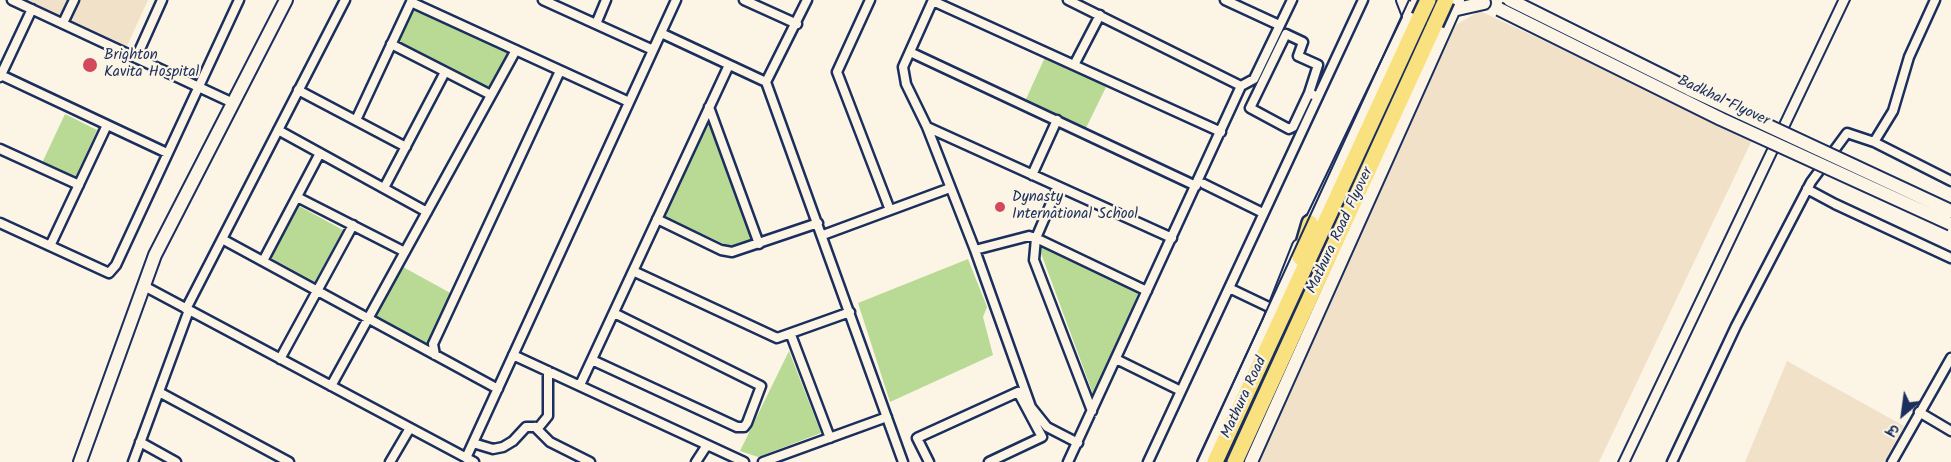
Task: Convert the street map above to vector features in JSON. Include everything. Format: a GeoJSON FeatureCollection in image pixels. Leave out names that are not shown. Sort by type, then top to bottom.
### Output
{"type":"FeatureCollection","features":[{"type":"Feature","properties":{"kind":"highway","name":"Mathura Road Flyover"},"geometry":{"type":"LineString","coordinates":[[1274,334],[1421,1]]}},
{"type":"Feature","properties":{"kind":"highway","name":"Mathura Road Flyover"},"geometry":{"type":"LineString","coordinates":[[1235,462],[1314,290],[1452,7]]}},
{"type":"Feature","properties":{"kind":"highway"},"geometry":{"type":"LineString","coordinates":[[1274,334],[1310,223]]}},
{"type":"Feature","properties":{"kind":"highway","name":"Mathura Road"},"geometry":{"type":"LineString","coordinates":[[1215,462],[1274,334]]}},
{"type":"Feature","properties":{"kind":"main road"},"geometry":{"type":"LineString","coordinates":[[80,462],[155,255],[286,0]]}},
{"type":"Feature","properties":{"kind":"main road"},"geometry":{"type":"LineString","coordinates":[[1403,0],[1410,18]]}},
{"type":"Feature","properties":{"kind":"main road","name":"Badkhal Flyover"},"geometry":{"type":"LineString","coordinates":[[1510,0],[1689,89],[1951,211]]}},
{"type":"Feature","properties":{"kind":"main road"},"geometry":{"type":"LineString","coordinates":[[1204,462],[1274,309],[1310,223],[1410,18],[1421,1],[1452,7],[1481,1]]}},
{"type":"Feature","properties":{"kind":"main road","name":"Badkhal Flyover"},"geometry":{"type":"LineString","coordinates":[[1481,1],[1721,119],[1951,224]]}},
{"type":"Feature","properties":{"kind":"main road"},"geometry":{"type":"LineString","coordinates":[[1251,462],[1452,7]]}},
{"type":"Feature","properties":{"kind":"street"},"geometry":{"type":"LineString","coordinates":[[12,0],[233,103]]}},
{"type":"Feature","properties":{"kind":"street"},"geometry":{"type":"LineString","coordinates":[[63,23],[74,0]]}},
{"type":"Feature","properties":{"kind":"street"},"geometry":{"type":"LineString","coordinates":[[136,58],[162,0]]}},
{"type":"Feature","properties":{"kind":"street"},"geometry":{"type":"LineString","coordinates":[[0,223],[109,273],[117,265],[238,0]]}},
{"type":"Feature","properties":{"kind":"street"},"geometry":{"type":"LineString","coordinates":[[133,462],[188,309],[345,0]]}},
{"type":"Feature","properties":{"kind":"street"},"geometry":{"type":"LineString","coordinates":[[543,0],[653,50]]}},
{"type":"Feature","properties":{"kind":"street"},"geometry":{"type":"LineString","coordinates":[[596,24],[606,0]]}},
{"type":"Feature","properties":{"kind":"street"},"geometry":{"type":"LineString","coordinates":[[144,286],[470,460],[473,443],[676,0]]}},
{"type":"Feature","properties":{"kind":"street"},"geometry":{"type":"LineString","coordinates":[[744,0],[796,24]]}},
{"type":"Feature","properties":{"kind":"street"},"geometry":{"type":"LineString","coordinates":[[766,82],[807,0]]}},
{"type":"Feature","properties":{"kind":"street"},"geometry":{"type":"LineString","coordinates":[[870,0],[837,72],[890,210]]}},
{"type":"Feature","properties":{"kind":"street"},"geometry":{"type":"LineString","coordinates":[[1068,0],[1241,86]]}},
{"type":"Feature","properties":{"kind":"street"},"geometry":{"type":"LineString","coordinates":[[1225,0],[1279,25]]}},
{"type":"Feature","properties":{"kind":"street"},"geometry":{"type":"LineString","coordinates":[[1068,462],[1172,237],[1200,185],[1241,86],[1254,79],[1292,0]]}},
{"type":"Feature","properties":{"kind":"street"},"geometry":{"type":"LineString","coordinates":[[1874,142],[1893,111],[1909,57],[1935,0]]}},
{"type":"Feature","properties":{"kind":"street"},"geometry":{"type":"LineString","coordinates":[[356,120],[411,1],[629,102]]}},
{"type":"Feature","properties":{"kind":"street"},"geometry":{"type":"LineString","coordinates":[[1078,443],[1047,427],[1031,407],[975,250],[927,127],[906,84],[903,67],[933,1],[1221,132]]}},
{"type":"Feature","properties":{"kind":"street"},"geometry":{"type":"LineString","coordinates":[[1148,462],[1230,288],[1313,95],[1361,1]]}},
{"type":"Feature","properties":{"kind":"street"},"geometry":{"type":"LineString","coordinates":[[32,9],[0,76],[167,153]]}},
{"type":"Feature","properties":{"kind":"street"},"geometry":{"type":"LineString","coordinates":[[1074,65],[1100,15]]}},
{"type":"Feature","properties":{"kind":"street"},"geometry":{"type":"LineString","coordinates":[[661,33],[766,82],[903,462]]}},
{"type":"Feature","properties":{"kind":"street"},"geometry":{"type":"LineString","coordinates":[[1286,33],[1303,42],[1298,56],[1318,65],[1313,95],[1293,127],[1289,129],[1250,108],[1286,33]]}},
{"type":"Feature","properties":{"kind":"street"},"geometry":{"type":"LineString","coordinates":[[391,44],[491,95]]}},
{"type":"Feature","properties":{"kind":"street"},"geometry":{"type":"LineString","coordinates":[[331,386],[516,50]]}},
{"type":"Feature","properties":{"kind":"street"},"geometry":{"type":"LineString","coordinates":[[910,52],[1263,213]]}},
{"type":"Feature","properties":{"kind":"street"},"geometry":{"type":"LineString","coordinates":[[580,385],[729,65]]}},
{"type":"Feature","properties":{"kind":"street"},"geometry":{"type":"LineString","coordinates":[[435,355],[433,344],[560,70]]}},
{"type":"Feature","properties":{"kind":"street"},"geometry":{"type":"LineString","coordinates":[[384,188],[445,72]]}},
{"type":"Feature","properties":{"kind":"street"},"geometry":{"type":"LineString","coordinates":[[298,90],[406,147]]}},
{"type":"Feature","properties":{"kind":"street"},"geometry":{"type":"LineString","coordinates":[[1236,98],[1251,105]]}},
{"type":"Feature","properties":{"kind":"street"},"geometry":{"type":"LineString","coordinates":[[709,107],[759,244]]}},
{"type":"Feature","properties":{"kind":"street"},"geometry":{"type":"LineString","coordinates":[[1032,175],[1057,120]]}},
{"type":"Feature","properties":{"kind":"street"},"geometry":{"type":"LineString","coordinates":[[50,246],[108,125]]}},
{"type":"Feature","properties":{"kind":"street"},"geometry":{"type":"LineString","coordinates":[[927,127],[1172,237]]}},
{"type":"Feature","properties":{"kind":"street"},"geometry":{"type":"LineString","coordinates":[[278,130],[427,212]]}},
{"type":"Feature","properties":{"kind":"street"},"geometry":{"type":"LineString","coordinates":[[1672,462],[1736,326],[1807,189],[1847,133],[1874,142],[1951,181]]}},
{"type":"Feature","properties":{"kind":"street"},"geometry":{"type":"LineString","coordinates":[[0,149],[79,186]]}},
{"type":"Feature","properties":{"kind":"street"},"geometry":{"type":"LineString","coordinates":[[263,261],[320,153]]}},
{"type":"Feature","properties":{"kind":"street"},"geometry":{"type":"LineString","coordinates":[[1058,187],[1036,237],[1034,260],[1092,411]]}},
{"type":"Feature","properties":{"kind":"street"},"geometry":{"type":"LineString","coordinates":[[823,235],[950,188]]}},
{"type":"Feature","properties":{"kind":"street"},"geometry":{"type":"LineString","coordinates":[[1807,189],[1951,258]]}},
{"type":"Feature","properties":{"kind":"street"},"geometry":{"type":"LineString","coordinates":[[297,196],[405,252]]}},
{"type":"Feature","properties":{"kind":"street"},"geometry":{"type":"LineString","coordinates":[[657,219],[721,250],[732,252],[818,223]]}},
{"type":"Feature","properties":{"kind":"street"},"geometry":{"type":"LineString","coordinates":[[280,358],[353,225]]}},
{"type":"Feature","properties":{"kind":"street"},"geometry":{"type":"LineString","coordinates":[[975,250],[1029,236],[1036,237],[1147,291]]}},
{"type":"Feature","properties":{"kind":"street"},"geometry":{"type":"LineString","coordinates":[[222,239],[498,389]]}},
{"type":"Feature","properties":{"kind":"street"},"geometry":{"type":"LineString","coordinates":[[633,271],[777,338],[791,335],[850,312]]}},
{"type":"Feature","properties":{"kind":"street"},"geometry":{"type":"LineString","coordinates":[[1230,288],[1274,309]]}},
{"type":"Feature","properties":{"kind":"street"},"geometry":{"type":"LineString","coordinates":[[592,360],[737,427],[744,427],[747,423],[761,386],[614,313]]}},
{"type":"Feature","properties":{"kind":"street"},"geometry":{"type":"LineString","coordinates":[[791,335],[830,438]]}},
{"type":"Feature","properties":{"kind":"street"},"geometry":{"type":"LineString","coordinates":[[513,355],[744,462]]}},
{"type":"Feature","properties":{"kind":"street"},"geometry":{"type":"LineString","coordinates":[[1892,462],[1951,358]]}},
{"type":"Feature","properties":{"kind":"street"},"geometry":{"type":"LineString","coordinates":[[1116,360],[1181,391]]}},
{"type":"Feature","properties":{"kind":"street"},"geometry":{"type":"LineString","coordinates":[[473,443],[493,449],[503,447],[513,441],[526,427],[538,427],[548,416],[548,371]]}},
{"type":"Feature","properties":{"kind":"street"},"geometry":{"type":"LineString","coordinates":[[159,392],[289,462]]}},
{"type":"Feature","properties":{"kind":"street"},"geometry":{"type":"LineString","coordinates":[[929,462],[917,438],[1018,392],[1042,437],[989,462]]}},
{"type":"Feature","properties":{"kind":"street"},"geometry":{"type":"LineString","coordinates":[[1919,412],[1951,431]]}},
{"type":"Feature","properties":{"kind":"street"},"geometry":{"type":"LineString","coordinates":[[763,462],[887,417]]}},
{"type":"Feature","properties":{"kind":"street"},"geometry":{"type":"LineString","coordinates":[[535,427],[550,442],[590,462]]}},
{"type":"Feature","properties":{"kind":"street"},"geometry":{"type":"LineString","coordinates":[[390,462],[410,428]]}},
{"type":"Feature","properties":{"kind":"street"},"geometry":{"type":"LineString","coordinates":[[140,442],[176,462]]}},
{"type":"Feature","properties":{"kind":"street"},"geometry":{"type":"LineString","coordinates":[[696,462],[707,445]]}},
{"type":"Feature","properties":{"kind":"street"},"geometry":{"type":"LineString","coordinates":[[566,462],[571,452]]}},
{"type":"Feature","properties":{"kind":"shaded area"},"geometry":{"type":"Polygon","coordinates":[[[28,0],[148,0],[127,46],[28,0]]]}},
{"type":"Feature","properties":{"kind":"shaded area"},"geometry":{"type":"Polygon","coordinates":[[[1480,11],[1753,138],[1599,462],[1248,462],[1442,43],[1457,24],[1480,11]]]}},
{"type":"Feature","properties":{"kind":"shaded area"},"geometry":{"type":"Polygon","coordinates":[[[1787,361],[1904,426],[1884,462],[1745,462],[1787,361]]]}},
{"type":"Feature","properties":{"kind":"green space"},"geometry":{"type":"Polygon","coordinates":[[[412,8],[509,54],[490,90],[395,42],[412,8]]]}},
{"type":"Feature","properties":{"kind":"green space"},"geometry":{"type":"Polygon","coordinates":[[[1046,55],[1107,85],[1086,128],[1026,99],[1046,55]]]}},
{"type":"Feature","properties":{"kind":"green space"},"geometry":{"type":"Polygon","coordinates":[[[65,114],[97,130],[75,178],[42,163],[65,114]]]}},
{"type":"Feature","properties":{"kind":"green space"},"geometry":{"type":"Polygon","coordinates":[[[708,123],[754,239],[731,247],[664,216],[708,123]]]}},
{"type":"Feature","properties":{"kind":"green space"},"geometry":{"type":"Polygon","coordinates":[[[299,206],[343,230],[315,282],[271,258],[299,206]]]}},
{"type":"Feature","properties":{"kind":"green space"},"geometry":{"type":"Polygon","coordinates":[[[1038,245],[1139,292],[1093,394],[1038,245]]]}},
{"type":"Feature","properties":{"kind":"green space"},"geometry":{"type":"Polygon","coordinates":[[[968,259],[987,307],[983,317],[993,355],[890,402],[858,303],[968,259]]]}},
{"type":"Feature","properties":{"kind":"green space"},"geometry":{"type":"Polygon","coordinates":[[[403,267],[454,295],[432,346],[376,316],[403,267]]]}},
{"type":"Feature","properties":{"kind":"green space"},"geometry":{"type":"Polygon","coordinates":[[[789,351],[821,433],[758,457],[740,451],[789,351]]]}},
{"type":"Feature","properties":{"kind":"railway"},"geometry":{"type":"LineString","coordinates":[[1197,462],[1409,0]]}},
{"type":"Feature","properties":{"kind":"railway"},"geometry":{"type":"LineString","coordinates":[[1618,462],[1838,0]]}},
{"type":"Feature","properties":{"kind":"railway"},"geometry":{"type":"LineString","coordinates":[[1630,462],[1850,0]]}},
{"type":"Feature","properties":{"kind":"place","name":"Brighton Kavita Hospital"},"geometry":{"type":"Point","coordinates":[90,65]}},
{"type":"Feature","properties":{"kind":"place","name":"Dynasty International School"},"geometry":{"type":"Point","coordinates":[1000,207]}}]}
